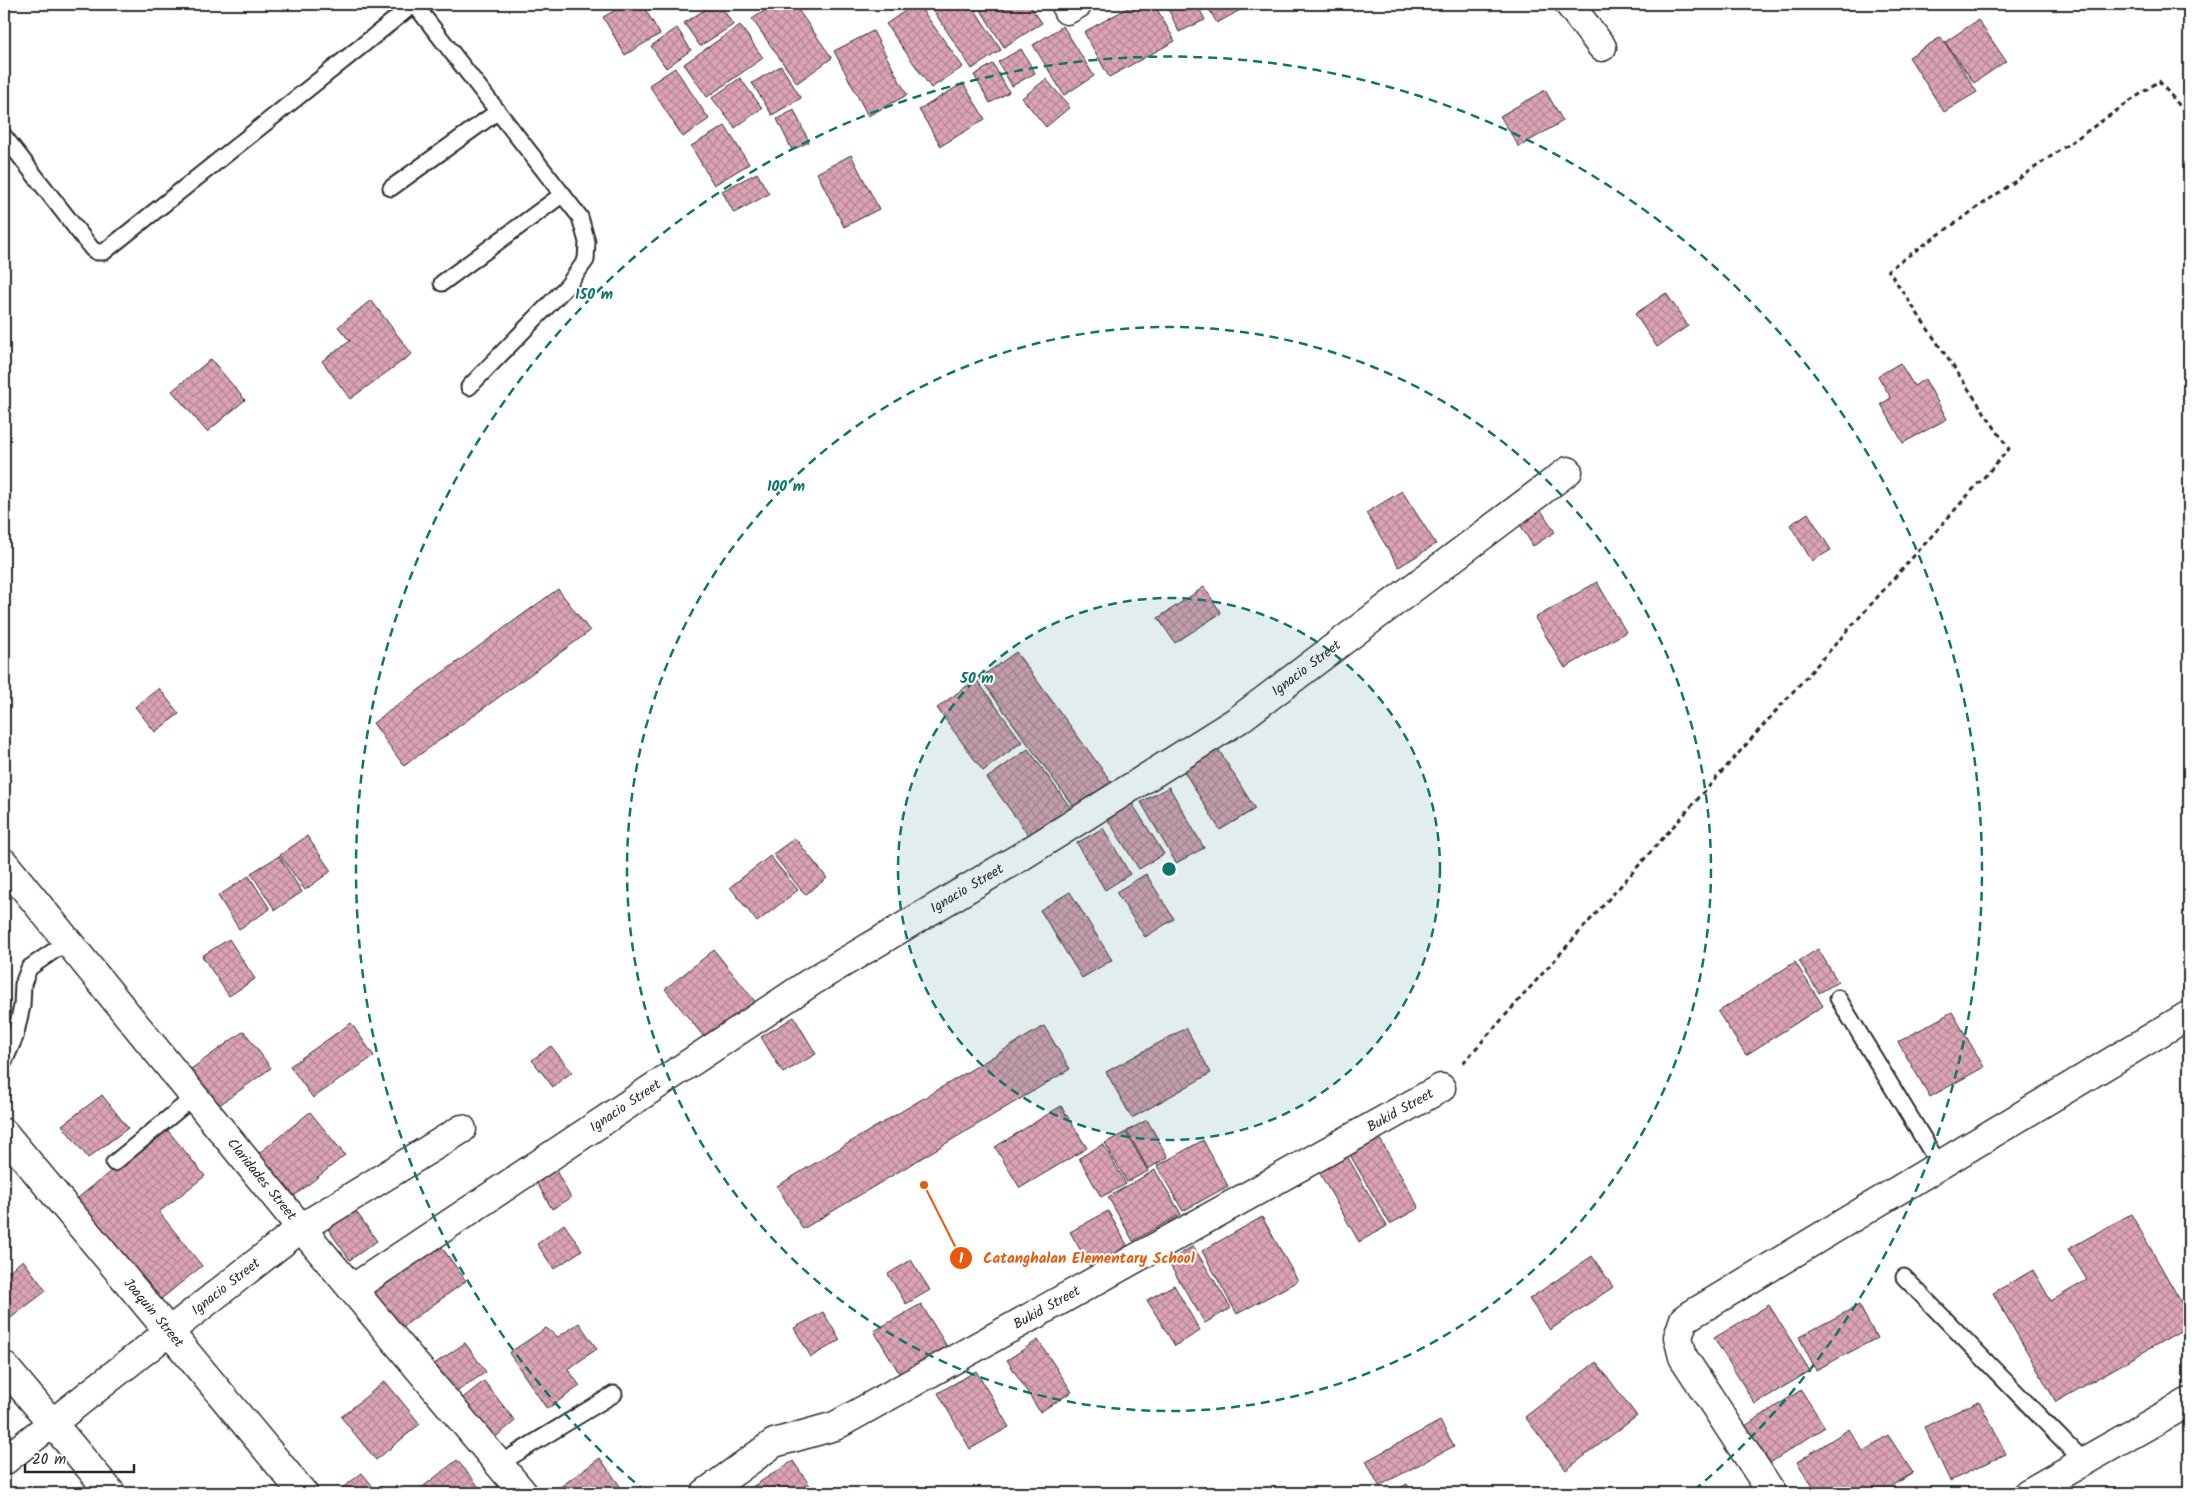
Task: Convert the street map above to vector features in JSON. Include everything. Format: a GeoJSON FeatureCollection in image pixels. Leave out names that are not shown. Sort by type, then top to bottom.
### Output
{"type":"FeatureCollection","features":[{"type":"Feature","properties":{"kind":"street"},"geometry":{"type":"LineString","coordinates":[[1570,4],[1602,47]]}},
{"type":"Feature","properties":{"kind":"street","name":"Ignacio Street"},"geometry":{"type":"LineString","coordinates":[[352,1288],[810,982],[1022,856],[1238,720],[1568,471]]}},
{"type":"Feature","properties":{"kind":"street","name":"Claridades Street"},"geometry":{"type":"LineString","coordinates":[[4,863],[301,1228],[523,1493]]}},
{"type":"Feature","properties":{"kind":"street"},"geometry":{"type":"LineString","coordinates":[[1772,1493],[1683,1357],[1678,1336],[1684,1319],[2189,1014]]}},
{"type":"Feature","properties":{"kind":"street","name":"Bukid Street"},"geometry":{"type":"LineString","coordinates":[[705,1493],[774,1443],[835,1426],[1441,1088]]}},
{"type":"Feature","properties":{"kind":"street","name":"Ignacio Street"},"geometry":{"type":"LineString","coordinates":[[4,1461],[301,1228],[462,1129]]}},
{"type":"Feature","properties":{"kind":"street","name":"Joaquin Street"},"geometry":{"type":"LineString","coordinates":[[4,1134],[303,1493]]}},
{"type":"Feature","properties":{"kind":"street"},"geometry":{"type":"LineString","coordinates":[[4,1366],[111,1493]]}},
{"type":"Feature","properties":{"kind":"street"},"geometry":{"type":"LineString","coordinates":[[2028,1493],[2189,1402]]}},
{"type":"Feature","properties":{"kind":"lane"},"geometry":{"type":"LineString","coordinates":[[4,136],[92,250],[104,252],[414,4],[580,217],[584,227],[588,250],[586,260],[568,286],[468,387]]}},
{"type":"Feature","properties":{"kind":"lane"},"geometry":{"type":"LineString","coordinates":[[391,188],[497,112]]}},
{"type":"Feature","properties":{"kind":"lane"},"geometry":{"type":"LineString","coordinates":[[442,283],[562,194]]}},
{"type":"Feature","properties":{"kind":"lane"},"geometry":{"type":"LineString","coordinates":[[4,1062],[14,1037],[22,1006],[23,984],[28,968],[68,941]]}},
{"type":"Feature","properties":{"kind":"lane"},"geometry":{"type":"LineString","coordinates":[[1838,998],[1940,1166]]}},
{"type":"Feature","properties":{"kind":"lane"},"geometry":{"type":"LineString","coordinates":[[114,1163],[194,1097]]}},
{"type":"Feature","properties":{"kind":"lane"},"geometry":{"type":"LineString","coordinates":[[1904,1276],[2084,1462]]}},
{"type":"Feature","properties":{"kind":"lane"},"geometry":{"type":"LineString","coordinates":[[499,1464],[614,1394]]}},
{"type":"Feature","properties":{"kind":"path"},"geometry":{"type":"LineString","coordinates":[[1441,1088],[2009,449],[1888,270],[2159,81],[2189,117]]}},
{"type":"Feature","properties":{"kind":"building"},"geometry":{"type":"Polygon","coordinates":[[[627,4],[642,4],[660,34],[625,55],[603,17],[627,4]]]}},
{"type":"Feature","properties":{"kind":"building"},"geometry":{"type":"Polygon","coordinates":[[[714,4],[720,4],[733,25],[700,46],[684,23],[714,4]]]}},
{"type":"Feature","properties":{"kind":"building"},"geometry":{"type":"Polygon","coordinates":[[[775,4],[794,4],[832,58],[797,83],[752,19],[775,4]]]}},
{"type":"Feature","properties":{"kind":"building"},"geometry":{"type":"Polygon","coordinates":[[[915,4],[918,4],[963,67],[931,88],[886,24],[915,4]]]}},
{"type":"Feature","properties":{"kind":"building"},"geometry":{"type":"Polygon","coordinates":[[[929,4],[971,4],[1001,50],[972,69],[929,4]]]}},
{"type":"Feature","properties":{"kind":"building"},"geometry":{"type":"Polygon","coordinates":[[[977,4],[1029,4],[1042,23],[1004,47],[977,4]]]}},
{"type":"Feature","properties":{"kind":"building"},"geometry":{"type":"Polygon","coordinates":[[[1135,4],[1154,4],[1175,41],[1109,77],[1084,32],[1135,4]]]}},
{"type":"Feature","properties":{"kind":"building"},"geometry":{"type":"Polygon","coordinates":[[[1166,4],[1197,4],[1205,20],[1179,32],[1166,4]]]}},
{"type":"Feature","properties":{"kind":"building"},"geometry":{"type":"Polygon","coordinates":[[[1206,4],[1251,4],[1217,23],[1206,4]]]}},
{"type":"Feature","properties":{"kind":"building"},"geometry":{"type":"Polygon","coordinates":[[[1978,20],[2006,61],[1974,83],[1945,42],[1978,20]]]}},
{"type":"Feature","properties":{"kind":"building"},"geometry":{"type":"Polygon","coordinates":[[[740,25],[763,58],[707,97],[684,64],[740,25]]]}},
{"type":"Feature","properties":{"kind":"building"},"geometry":{"type":"Polygon","coordinates":[[[1063,26],[1094,76],[1064,95],[1033,45],[1063,26]]]}},
{"type":"Feature","properties":{"kind":"building"},"geometry":{"type":"Polygon","coordinates":[[[677,28],[691,50],[666,68],[651,46],[677,28]]]}},
{"type":"Feature","properties":{"kind":"building"},"geometry":{"type":"Polygon","coordinates":[[[873,31],[907,95],[868,116],[834,51],[873,31]]]}},
{"type":"Feature","properties":{"kind":"building"},"geometry":{"type":"Polygon","coordinates":[[[1941,37],[1977,92],[1944,112],[1909,57],[1941,37]]]}},
{"type":"Feature","properties":{"kind":"building"},"geometry":{"type":"Polygon","coordinates":[[[1021,49],[1035,73],[1012,86],[998,62],[1021,49]]]}},
{"type":"Feature","properties":{"kind":"building"},"geometry":{"type":"Polygon","coordinates":[[[993,64],[1009,92],[990,103],[974,75],[993,64]]]}},
{"type":"Feature","properties":{"kind":"building"},"geometry":{"type":"Polygon","coordinates":[[[781,66],[801,98],[772,115],[752,83],[781,66]]]}},
{"type":"Feature","properties":{"kind":"building"},"geometry":{"type":"Polygon","coordinates":[[[675,68],[709,119],[683,137],[649,85],[675,68]]]}},
{"type":"Feature","properties":{"kind":"building"},"geometry":{"type":"Polygon","coordinates":[[[740,78],[762,108],[735,128],[712,98],[740,78]]]}},
{"type":"Feature","properties":{"kind":"building"},"geometry":{"type":"Polygon","coordinates":[[[1046,79],[1070,107],[1046,127],[1022,98],[1046,79]]]}},
{"type":"Feature","properties":{"kind":"building"},"geometry":{"type":"Polygon","coordinates":[[[963,83],[985,119],[941,146],[919,110],[963,83]]]}},
{"type":"Feature","properties":{"kind":"building"},"geometry":{"type":"Polygon","coordinates":[[[1545,90],[1563,121],[1519,147],[1500,116],[1545,90]]]}},
{"type":"Feature","properties":{"kind":"building"},"geometry":{"type":"Polygon","coordinates":[[[794,110],[809,142],[792,150],[777,119],[794,110]]]}},
{"type":"Feature","properties":{"kind":"building"},"geometry":{"type":"Polygon","coordinates":[[[725,126],[749,164],[714,185],[691,146],[725,126]]]}},
{"type":"Feature","properties":{"kind":"building"},"geometry":{"type":"Polygon","coordinates":[[[851,155],[879,209],[844,227],[817,173],[851,155]]]}},
{"type":"Feature","properties":{"kind":"building"},"geometry":{"type":"Polygon","coordinates":[[[757,173],[769,194],[734,213],[722,191],[757,173]]]}},
{"type":"Feature","properties":{"kind":"building"},"geometry":{"type":"Polygon","coordinates":[[[1666,293],[1688,326],[1657,347],[1635,314],[1666,293]]]}},
{"type":"Feature","properties":{"kind":"building"},"geometry":{"type":"Polygon","coordinates":[[[371,300],[412,354],[350,399],[322,361],[350,341],[338,327],[371,300]]]}},
{"type":"Feature","properties":{"kind":"building"},"geometry":{"type":"Polygon","coordinates":[[[211,359],[245,400],[207,432],[172,391],[211,359]]]}},
{"type":"Feature","properties":{"kind":"building"},"geometry":{"type":"Polygon","coordinates":[[[1900,363],[1914,386],[1925,379],[1947,419],[1903,443],[1881,404],[1891,398],[1878,376],[1900,363]]]}},
{"type":"Feature","properties":{"kind":"building"},"geometry":{"type":"Polygon","coordinates":[[[1402,491],[1436,544],[1399,567],[1366,513],[1402,491]]]}},
{"type":"Feature","properties":{"kind":"building"},"geometry":{"type":"Polygon","coordinates":[[[1537,504],[1555,532],[1533,546],[1516,518],[1537,504]]]}},
{"type":"Feature","properties":{"kind":"building"},"geometry":{"type":"Polygon","coordinates":[[[1808,513],[1831,550],[1812,561],[1790,525],[1808,513]]]}},
{"type":"Feature","properties":{"kind":"building"},"geometry":{"type":"Polygon","coordinates":[[[1597,582],[1626,632],[1565,668],[1535,618],[1597,582]]]}},
{"type":"Feature","properties":{"kind":"building"},"geometry":{"type":"Polygon","coordinates":[[[1204,587],[1221,613],[1175,643],[1158,618],[1204,587]]]}},
{"type":"Feature","properties":{"kind":"building"},"geometry":{"type":"Polygon","coordinates":[[[558,589],[590,631],[404,766],[373,723],[558,589]]]}},
{"type":"Feature","properties":{"kind":"building"},"geometry":{"type":"Polygon","coordinates":[[[1016,652],[1115,787],[1078,813],[980,678],[1016,652]]]}},
{"type":"Feature","properties":{"kind":"building"},"geometry":{"type":"Polygon","coordinates":[[[976,679],[1022,742],[983,771],[937,708],[976,679]]]}},
{"type":"Feature","properties":{"kind":"building"},"geometry":{"type":"Polygon","coordinates":[[[159,688],[179,714],[155,732],[135,707],[159,688]]]}},
{"type":"Feature","properties":{"kind":"building"},"geometry":{"type":"Polygon","coordinates":[[[1217,747],[1255,809],[1220,830],[1182,768],[1217,747]]]}},
{"type":"Feature","properties":{"kind":"building"},"geometry":{"type":"Polygon","coordinates":[[[1028,749],[1075,814],[1035,844],[987,778],[1028,749]]]}},
{"type":"Feature","properties":{"kind":"building"},"geometry":{"type":"Polygon","coordinates":[[[1169,787],[1204,848],[1176,863],[1141,802],[1169,787]]]}},
{"type":"Feature","properties":{"kind":"building"},"geometry":{"type":"Polygon","coordinates":[[[1128,797],[1164,854],[1139,869],[1103,812],[1128,797]]]}},
{"type":"Feature","properties":{"kind":"building"},"geometry":{"type":"Polygon","coordinates":[[[1103,828],[1130,874],[1105,890],[1077,843],[1103,828]]]}},
{"type":"Feature","properties":{"kind":"building"},"geometry":{"type":"Polygon","coordinates":[[[307,836],[331,871],[305,890],[280,855],[307,836]]]}},
{"type":"Feature","properties":{"kind":"building"},"geometry":{"type":"Polygon","coordinates":[[[795,838],[827,878],[805,895],[773,854],[795,838]]]}},
{"type":"Feature","properties":{"kind":"building"},"geometry":{"type":"Polygon","coordinates":[[[279,856],[302,892],[275,910],[251,873],[279,856]]]}},
{"type":"Feature","properties":{"kind":"building"},"geometry":{"type":"Polygon","coordinates":[[[770,856],[798,890],[757,922],[730,887],[770,856]]]}},
{"type":"Feature","properties":{"kind":"building"},"geometry":{"type":"Polygon","coordinates":[[[1146,874],[1174,919],[1145,937],[1116,892],[1146,874]]]}},
{"type":"Feature","properties":{"kind":"building"},"geometry":{"type":"Polygon","coordinates":[[[249,876],[270,909],[239,929],[218,896],[249,876]]]}},
{"type":"Feature","properties":{"kind":"building"},"geometry":{"type":"Polygon","coordinates":[[[1070,892],[1112,960],[1082,978],[1040,910],[1070,892]]]}},
{"type":"Feature","properties":{"kind":"building"},"geometry":{"type":"Polygon","coordinates":[[[229,939],[255,979],[229,996],[202,956],[229,939]]]}},
{"type":"Feature","properties":{"kind":"building"},"geometry":{"type":"Polygon","coordinates":[[[1818,949],[1838,982],[1819,993],[1799,961],[1818,949]]]}},
{"type":"Feature","properties":{"kind":"building"},"geometry":{"type":"Polygon","coordinates":[[[714,950],[757,1004],[709,1043],[665,989],[714,950]]]}},
{"type":"Feature","properties":{"kind":"building"},"geometry":{"type":"Polygon","coordinates":[[[1795,962],[1823,1006],[1746,1055],[1718,1012],[1795,962]]]}},
{"type":"Feature","properties":{"kind":"building"},"geometry":{"type":"Polygon","coordinates":[[[1952,1012],[1984,1067],[1930,1097],[1898,1042],[1952,1012]]]}},
{"type":"Feature","properties":{"kind":"building"},"geometry":{"type":"Polygon","coordinates":[[[794,1017],[816,1054],[783,1073],[761,1037],[794,1017]]]}},
{"type":"Feature","properties":{"kind":"building"},"geometry":{"type":"Polygon","coordinates":[[[351,1023],[374,1056],[313,1098],[290,1066],[351,1023]]]}},
{"type":"Feature","properties":{"kind":"building"},"geometry":{"type":"Polygon","coordinates":[[[1044,1026],[1070,1069],[803,1229],[777,1186],[1044,1026]]]}},
{"type":"Feature","properties":{"kind":"building"},"geometry":{"type":"Polygon","coordinates":[[[1186,1028],[1211,1073],[1132,1118],[1106,1072],[1186,1028]]]}},
{"type":"Feature","properties":{"kind":"building"},"geometry":{"type":"Polygon","coordinates":[[[244,1031],[271,1068],[211,1111],[184,1074],[244,1031]]]}},
{"type":"Feature","properties":{"kind":"building"},"geometry":{"type":"Polygon","coordinates":[[[551,1046],[572,1072],[553,1087],[532,1060],[551,1046]]]}},
{"type":"Feature","properties":{"kind":"building"},"geometry":{"type":"Polygon","coordinates":[[[102,1095],[128,1128],[88,1158],[62,1125],[102,1095]]]}},
{"type":"Feature","properties":{"kind":"building"},"geometry":{"type":"Polygon","coordinates":[[[1061,1106],[1087,1148],[1020,1188],[995,1147],[1061,1106]]]}},
{"type":"Feature","properties":{"kind":"building"},"geometry":{"type":"Polygon","coordinates":[[[310,1112],[345,1155],[293,1197],[258,1154],[310,1112]]]}},
{"type":"Feature","properties":{"kind":"building"},"geometry":{"type":"Polygon","coordinates":[[[1147,1120],[1168,1157],[1148,1169],[1127,1131],[1147,1120]]]}},
{"type":"Feature","properties":{"kind":"building"},"geometry":{"type":"Polygon","coordinates":[[[165,1127],[205,1176],[159,1212],[202,1266],[156,1303],[73,1202],[165,1127]]]}},
{"type":"Feature","properties":{"kind":"building"},"geometry":{"type":"Polygon","coordinates":[[[1126,1132],[1148,1171],[1127,1182],[1105,1143],[1126,1132]]]}},
{"type":"Feature","properties":{"kind":"building"},"geometry":{"type":"Polygon","coordinates":[[[1380,1139],[1419,1208],[1390,1224],[1350,1155],[1380,1139]]]}},
{"type":"Feature","properties":{"kind":"building"},"geometry":{"type":"Polygon","coordinates":[[[1203,1140],[1228,1186],[1183,1211],[1157,1166],[1203,1140]]]}},
{"type":"Feature","properties":{"kind":"building"},"geometry":{"type":"Polygon","coordinates":[[[1103,1144],[1126,1184],[1101,1197],[1079,1158],[1103,1144]]]}},
{"type":"Feature","properties":{"kind":"building"},"geometry":{"type":"Polygon","coordinates":[[[1347,1156],[1387,1226],[1359,1242],[1319,1172],[1347,1156]]]}},
{"type":"Feature","properties":{"kind":"building"},"geometry":{"type":"Polygon","coordinates":[[[554,1167],[571,1198],[552,1209],[534,1178],[554,1167]]]}},
{"type":"Feature","properties":{"kind":"building"},"geometry":{"type":"Polygon","coordinates":[[[1155,1170],[1181,1214],[1133,1241],[1108,1197],[1155,1170]]]}},
{"type":"Feature","properties":{"kind":"building"},"geometry":{"type":"Polygon","coordinates":[[[355,1210],[377,1241],[350,1260],[328,1229],[355,1210]]]}},
{"type":"Feature","properties":{"kind":"building"},"geometry":{"type":"Polygon","coordinates":[[[1108,1211],[1132,1254],[1095,1275],[1070,1232],[1108,1211]]]}},
{"type":"Feature","properties":{"kind":"building"},"geometry":{"type":"Polygon","coordinates":[[[2131,1214],[2189,1316],[2189,1326],[2056,1402],[1993,1293],[2033,1270],[2051,1301],[2087,1280],[2068,1249],[2131,1214]]]}},
{"type":"Feature","properties":{"kind":"building"},"geometry":{"type":"Polygon","coordinates":[[[1262,1217],[1298,1281],[1237,1314],[1202,1251],[1262,1217]]]}},
{"type":"Feature","properties":{"kind":"building"},"geometry":{"type":"Polygon","coordinates":[[[564,1224],[582,1250],[554,1269],[537,1244],[564,1224]]]}},
{"type":"Feature","properties":{"kind":"building"},"geometry":{"type":"Polygon","coordinates":[[[438,1242],[466,1281],[397,1331],[368,1293],[438,1242]]]}},
{"type":"Feature","properties":{"kind":"building"},"geometry":{"type":"Polygon","coordinates":[[[1193,1246],[1231,1308],[1205,1323],[1168,1262],[1193,1246]]]}},
{"type":"Feature","properties":{"kind":"building"},"geometry":{"type":"Polygon","coordinates":[[[1592,1256],[1613,1287],[1550,1330],[1529,1299],[1592,1256]]]}},
{"type":"Feature","properties":{"kind":"building"},"geometry":{"type":"Polygon","coordinates":[[[23,1260],[46,1291],[8,1320],[4,1315],[4,1275],[23,1260]]]}},
{"type":"Feature","properties":{"kind":"building"},"geometry":{"type":"Polygon","coordinates":[[[911,1260],[930,1290],[906,1304],[888,1274],[911,1260]]]}},
{"type":"Feature","properties":{"kind":"building"},"geometry":{"type":"Polygon","coordinates":[[[1174,1285],[1200,1331],[1175,1346],[1147,1300],[1174,1285]]]}},
{"type":"Feature","properties":{"kind":"building"},"geometry":{"type":"Polygon","coordinates":[[[921,1304],[951,1353],[904,1381],[874,1331],[921,1304]]]}},
{"type":"Feature","properties":{"kind":"building"},"geometry":{"type":"Polygon","coordinates":[[[1769,1305],[1810,1371],[1755,1404],[1714,1338],[1769,1305]]]}},
{"type":"Feature","properties":{"kind":"building"},"geometry":{"type":"Polygon","coordinates":[[[1859,1305],[1877,1338],[1816,1370],[1799,1337],[1859,1305]]]}},
{"type":"Feature","properties":{"kind":"building"},"geometry":{"type":"Polygon","coordinates":[[[823,1312],[840,1340],[811,1357],[794,1328],[823,1312]]]}},
{"type":"Feature","properties":{"kind":"building"},"geometry":{"type":"Polygon","coordinates":[[[579,1323],[597,1349],[568,1369],[580,1386],[547,1409],[509,1353],[546,1328],[558,1337],[579,1323]]]}},
{"type":"Feature","properties":{"kind":"building"},"geometry":{"type":"Polygon","coordinates":[[[1038,1340],[1072,1392],[1040,1412],[1007,1360],[1038,1340]]]}},
{"type":"Feature","properties":{"kind":"building"},"geometry":{"type":"Polygon","coordinates":[[[465,1343],[486,1372],[450,1396],[430,1367],[465,1343]]]}},
{"type":"Feature","properties":{"kind":"building"},"geometry":{"type":"Polygon","coordinates":[[[1596,1362],[1637,1416],[1566,1470],[1525,1417],[1596,1362]]]}},
{"type":"Feature","properties":{"kind":"building"},"geometry":{"type":"Polygon","coordinates":[[[976,1371],[1009,1427],[970,1449],[938,1393],[976,1371]]]}},
{"type":"Feature","properties":{"kind":"building"},"geometry":{"type":"Polygon","coordinates":[[[385,1381],[420,1424],[376,1460],[341,1417],[385,1381]]]}},
{"type":"Feature","properties":{"kind":"building"},"geometry":{"type":"Polygon","coordinates":[[[484,1381],[515,1421],[491,1441],[459,1401],[484,1381]]]}},
{"type":"Feature","properties":{"kind":"building"},"geometry":{"type":"Polygon","coordinates":[[[1801,1390],[1825,1427],[1770,1463],[1745,1426],[1801,1390]]]}},
{"type":"Feature","properties":{"kind":"building"},"geometry":{"type":"Polygon","coordinates":[[[1979,1401],[2006,1454],[1950,1481],[1924,1427],[1979,1401]]]}},
{"type":"Feature","properties":{"kind":"building"},"geometry":{"type":"Polygon","coordinates":[[[1440,1421],[1454,1446],[1379,1486],[1366,1461],[1440,1421]]]}},
{"type":"Feature","properties":{"kind":"building"},"geometry":{"type":"Polygon","coordinates":[[[1849,1429],[1863,1451],[1888,1435],[1913,1473],[1881,1493],[1817,1493],[1797,1462],[1849,1429]]]}},
{"type":"Feature","properties":{"kind":"building"},"geometry":{"type":"Polygon","coordinates":[[[600,1458],[625,1493],[552,1493],[600,1458]]]}},
{"type":"Feature","properties":{"kind":"building"},"geometry":{"type":"Polygon","coordinates":[[[457,1460],[484,1493],[415,1493],[457,1460]]]}},
{"type":"Feature","properties":{"kind":"building"},"geometry":{"type":"Polygon","coordinates":[[[793,1461],[815,1493],[756,1493],[752,1487],[793,1461]]]}},
{"type":"Feature","properties":{"kind":"building"},"geometry":{"type":"Polygon","coordinates":[[[362,1473],[378,1493],[337,1492],[362,1473]]]}},
{"type":"Feature","properties":{"kind":"building"},"geometry":{"type":"Polygon","coordinates":[[[1407,1484],[1412,1493],[1391,1493],[1407,1484]]]}},
{"type":"Feature","properties":{"kind":"place","name":"Catanghalan Elementary School"},"geometry":{"type":"Point","coordinates":[924,1185]}}]}
